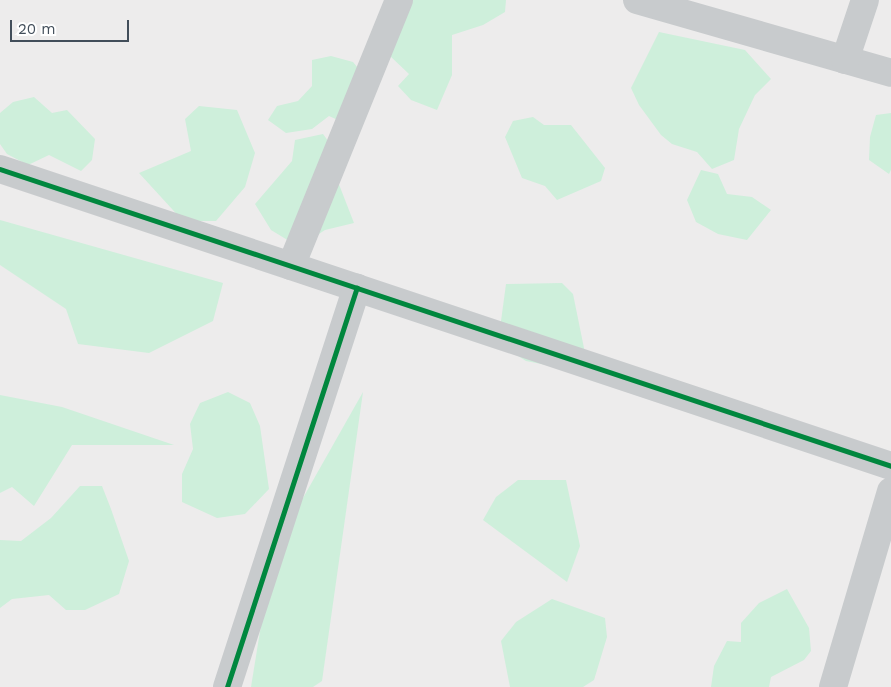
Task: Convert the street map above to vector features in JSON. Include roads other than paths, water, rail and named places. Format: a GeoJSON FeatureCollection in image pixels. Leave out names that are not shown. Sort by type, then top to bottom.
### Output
{"type":"FeatureCollection","features":[{"type":"Feature","properties":{"kind":"street"},"geometry":{"type":"LineString","coordinates":[[291,266],[399,0]]}},
{"type":"Feature","properties":{"kind":"street"},"geometry":{"type":"LineString","coordinates":[[637,0],[891,73]]}},
{"type":"Feature","properties":{"kind":"street"},"geometry":{"type":"LineString","coordinates":[[845,60],[865,0]]}},
{"type":"Feature","properties":{"kind":"street"},"geometry":{"type":"LineString","coordinates":[[0,169],[891,466]]}},
{"type":"Feature","properties":{"kind":"street"},"geometry":{"type":"LineString","coordinates":[[226,687],[358,288]]}},
{"type":"Feature","properties":{"kind":"street"},"geometry":{"type":"LineString","coordinates":[[833,687],[891,491]]}}]}
